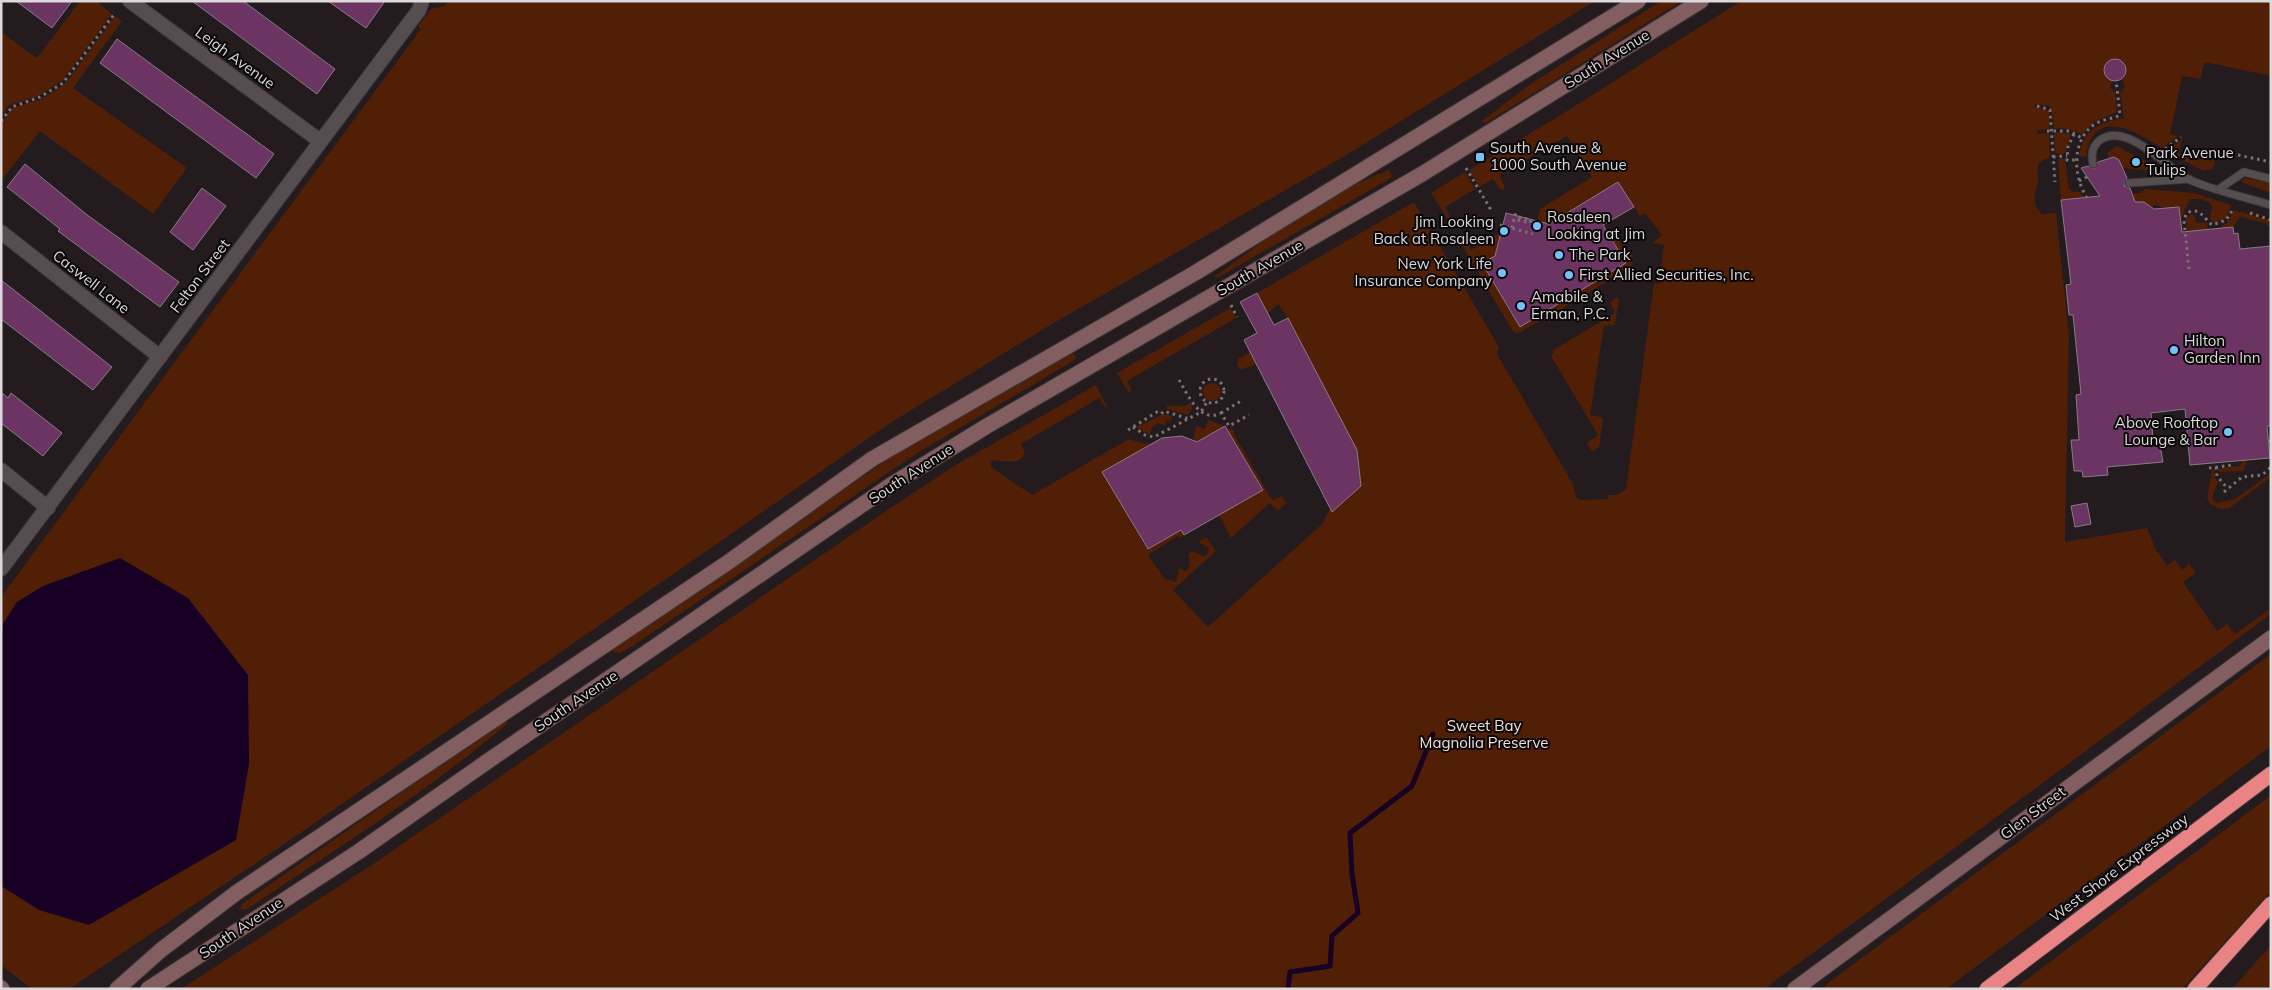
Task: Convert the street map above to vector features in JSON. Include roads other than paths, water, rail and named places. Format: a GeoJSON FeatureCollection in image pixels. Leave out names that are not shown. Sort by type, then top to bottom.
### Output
{"type":"FeatureCollection","features":[{"type":"Feature","properties":{"kind":"highway","name":"West Shore Expressway"},"geometry":{"type":"LineString","coordinates":[[1989,989],[2271,774]]}},
{"type":"Feature","properties":{"kind":"highway"},"geometry":{"type":"LineString","coordinates":[[2195,989],[2271,904]]}},
{"type":"Feature","properties":{"kind":"street","name":"Leigh Avenue"},"geometry":{"type":"LineString","coordinates":[[130,1],[320,141]]}},
{"type":"Feature","properties":{"kind":"street","name":"Felton Street"},"geometry":{"type":"LineString","coordinates":[[1,569],[419,10],[422,1]]}},
{"type":"Feature","properties":{"kind":"street","name":"South Avenue"},"geometry":{"type":"LineString","coordinates":[[117,989],[161,950],[236,893],[730,561],[872,459],[1195,273],[1638,1]]}},
{"type":"Feature","properties":{"kind":"street","name":"South Avenue"},"geometry":{"type":"LineString","coordinates":[[148,989],[169,978],[244,925],[358,852],[890,485],[986,426],[1422,174],[1701,1]]}},
{"type":"Feature","properties":{"kind":"street","name":"Caswell Lane"},"geometry":{"type":"LineString","coordinates":[[1,232],[160,357]]}},
{"type":"Feature","properties":{"kind":"street"},"geometry":{"type":"LineString","coordinates":[[1,470],[48,508]]}},
{"type":"Feature","properties":{"kind":"street","name":"Glen Street"},"geometry":{"type":"LineString","coordinates":[[1795,989],[2271,638]]}},
{"type":"Feature","properties":{"kind":"lane"},"geometry":{"type":"LineString","coordinates":[[2093,164],[2093,151],[2098,142],[2108,136],[2119,136],[2139,144],[2190,180],[2271,205]]}},
{"type":"Feature","properties":{"kind":"lane"},"geometry":{"type":"LineString","coordinates":[[2219,189],[2244,172],[2271,179]]}},
{"type":"Feature","properties":{"kind":"lane"},"geometry":{"type":"LineString","coordinates":[[2129,183],[2190,180]]}},
{"type":"Feature","properties":{"kind":"waterway"},"geometry":{"type":"LineString","coordinates":[[1288,989],[1290,972],[1330,966],[1332,936],[1358,913],[1352,874],[1350,833],[1412,786],[1433,734]]}},
{"type":"Feature","properties":{"kind":"place","name":"South Avenue & 1000 South Avenue"},"geometry":{"type":"Point","coordinates":[1480,157]}},
{"type":"Feature","properties":{"kind":"place","name":"Park Avenue Tulips"},"geometry":{"type":"Point","coordinates":[2136,162]}},
{"type":"Feature","properties":{"kind":"place","name":"Rosaleen Looking at Jim"},"geometry":{"type":"Point","coordinates":[1537,226]}},
{"type":"Feature","properties":{"kind":"place","name":"Jim Looking Back at Rosaleen"},"geometry":{"type":"Point","coordinates":[1504,231]}},
{"type":"Feature","properties":{"kind":"place","name":"The Park"},"geometry":{"type":"Point","coordinates":[1559,255]}},
{"type":"Feature","properties":{"kind":"place","name":"New York Life Insurance Company"},"geometry":{"type":"Point","coordinates":[1502,273]}},
{"type":"Feature","properties":{"kind":"place","name":"First Allied Securities, Inc."},"geometry":{"type":"Point","coordinates":[1569,275]}},
{"type":"Feature","properties":{"kind":"place","name":"Amabile & Erman, P.C."},"geometry":{"type":"Point","coordinates":[1521,306]}},
{"type":"Feature","properties":{"kind":"place","name":"Hilton Garden Inn"},"geometry":{"type":"Point","coordinates":[2174,350]}},
{"type":"Feature","properties":{"kind":"place","name":"Above Rooftop Lounge & Bar"},"geometry":{"type":"Point","coordinates":[2228,432]}},
{"type":"Feature","properties":{"kind":"park label","name":"Sweet Bay Magnolia Preserve"},"geometry":{"type":"Point","coordinates":[1484,734]}}]}
